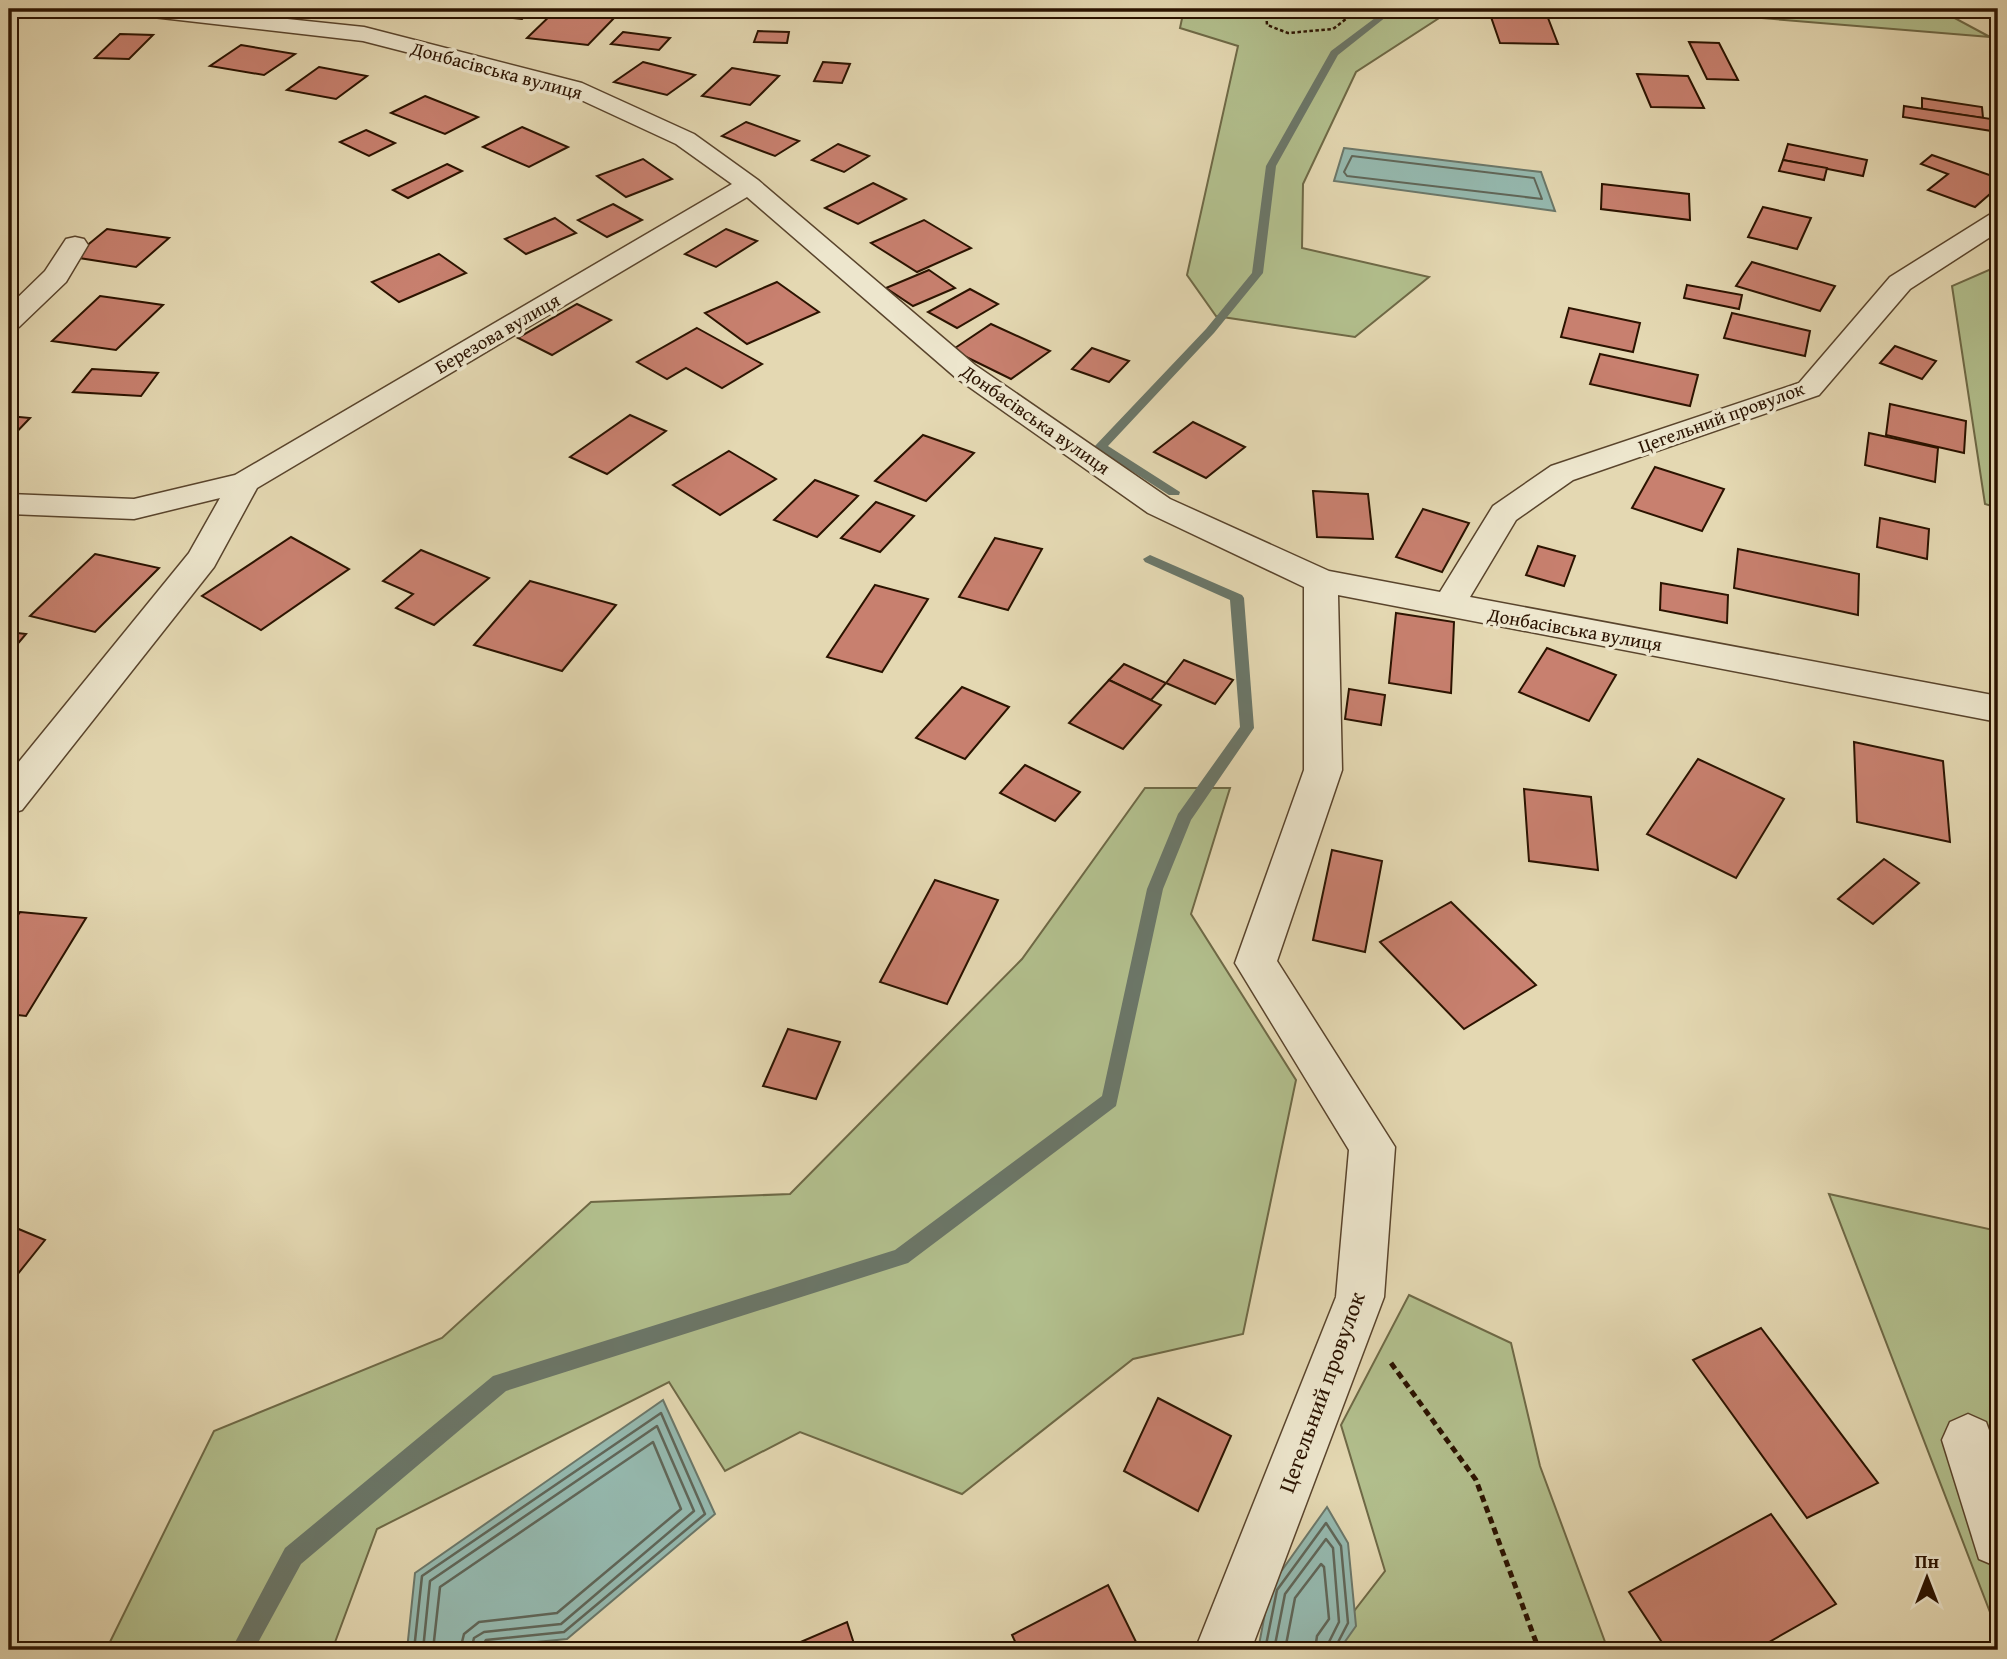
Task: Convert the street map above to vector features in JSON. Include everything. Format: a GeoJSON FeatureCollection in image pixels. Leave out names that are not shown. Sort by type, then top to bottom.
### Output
{"type":"FeatureCollection","features":[{"type":"Feature","properties":{"kind":"street","name":"Донбасівська вулиця"},"geometry":{"type":"LineString","coordinates":[[135,9],[364,34],[574,88],[685,139],[749,186],[965,371],[1159,506],[1321,580],[1448,606],[1952,698],[1998,709]]}},
{"type":"Feature","properties":{"kind":"street","name":"Березова вулиця"},"geometry":{"type":"LineString","coordinates":[[9,505],[134,509],[245,481],[749,186]]}},
{"type":"Feature","properties":{"kind":"street","name":"Цегельний провулок"},"geometry":{"type":"LineString","coordinates":[[1448,606],[1504,513],[1562,473],[1809,389],[1900,282],[1998,221]]}},
{"type":"Feature","properties":{"kind":"street"},"geometry":{"type":"LineString","coordinates":[[9,321],[56,276],[75,245]]}},
{"type":"Feature","properties":{"kind":"street"},"geometry":{"type":"LineString","coordinates":[[9,800],[202,559],[245,481]]}},
{"type":"Feature","properties":{"kind":"street","name":"Цегельний провулок"},"geometry":{"type":"LineString","coordinates":[[1223,1650],[1360,1297],[1372,1147],[1256,963],[1323,770],[1321,580]]}},
{"type":"Feature","properties":{"kind":"street"},"geometry":{"type":"LineString","coordinates":[[1968,1440],[1998,1540]]}},
{"type":"Feature","properties":{"kind":"path"},"geometry":{"type":"LineString","coordinates":[[1266,9],[1267,25],[1288,33],[1333,29],[1359,9]]}},
{"type":"Feature","properties":{"kind":"path"},"geometry":{"type":"LineString","coordinates":[[1360,1297],[1373,1339],[1476,1480],[1539,1650]]}},
{"type":"Feature","properties":{"kind":"green space"},"geometry":{"type":"Polygon","coordinates":[[[1184,9],[1453,9],[1356,72],[1303,184],[1302,248],[1429,277],[1355,337],[1216,316],[1187,275],[1238,46],[1180,28],[1184,9]]]}},
{"type":"Feature","properties":{"kind":"green space"},"geometry":{"type":"Polygon","coordinates":[[[1653,9],[1938,9],[1990,37],[1653,9]]]}},
{"type":"Feature","properties":{"kind":"green space"},"geometry":{"type":"Polygon","coordinates":[[[1998,266],[1998,508],[1985,504],[1952,286],[1998,266]]]}},
{"type":"Feature","properties":{"kind":"green space"},"geometry":{"type":"Polygon","coordinates":[[[1145,788],[1230,788],[1191,914],[1296,1080],[1243,1334],[1133,1359],[962,1494],[800,1432],[725,1471],[669,1382],[377,1529],[334,1645],[335,1650],[106,1650],[214,1431],[442,1338],[591,1202],[790,1194],[1022,959],[1145,788]]]}},
{"type":"Feature","properties":{"kind":"green space"},"geometry":{"type":"Polygon","coordinates":[[[1829,1194],[1998,1231],[1998,1633],[1829,1194]]]}},
{"type":"Feature","properties":{"kind":"green space"},"geometry":{"type":"Polygon","coordinates":[[[1409,1295],[1511,1343],[1540,1466],[1608,1650],[1324,1650],[1385,1571],[1341,1425],[1409,1295]]]}},
{"type":"Feature","properties":{"kind":"water"},"geometry":{"type":"Polygon","coordinates":[[[1344,148],[1541,172],[1555,211],[1334,181],[1344,148]]]}},
{"type":"Feature","properties":{"kind":"water"},"geometry":{"type":"Polygon","coordinates":[[[663,1400],[715,1514],[567,1639],[452,1650],[407,1650],[415,1573],[663,1400]]]}},
{"type":"Feature","properties":{"kind":"water"},"geometry":{"type":"Polygon","coordinates":[[[1327,1507],[1348,1543],[1356,1626],[1339,1650],[1258,1650],[1270,1587],[1327,1507]]]}},
{"type":"Feature","properties":{"kind":"building"},"geometry":{"type":"Polygon","coordinates":[[[493,9],[532,9],[522,19],[486,15],[493,9]]]}},
{"type":"Feature","properties":{"kind":"building"},"geometry":{"type":"Polygon","coordinates":[[[557,9],[617,15],[588,45],[527,38],[557,9]]]}},
{"type":"Feature","properties":{"kind":"building"},"geometry":{"type":"Polygon","coordinates":[[[1491,17],[1548,18],[1558,44],[1500,43],[1491,17]]]}},
{"type":"Feature","properties":{"kind":"building"},"geometry":{"type":"Polygon","coordinates":[[[758,31],[789,32],[787,43],[754,42],[758,31]]]}},
{"type":"Feature","properties":{"kind":"building"},"geometry":{"type":"Polygon","coordinates":[[[623,32],[670,38],[659,50],[611,44],[623,32]]]}},
{"type":"Feature","properties":{"kind":"building"},"geometry":{"type":"Polygon","coordinates":[[[120,34],[153,35],[129,59],[95,58],[120,34]]]}},
{"type":"Feature","properties":{"kind":"building"},"geometry":{"type":"Polygon","coordinates":[[[1689,42],[1719,43],[1738,80],[1707,79],[1689,42]]]}},
{"type":"Feature","properties":{"kind":"building"},"geometry":{"type":"Polygon","coordinates":[[[241,45],[295,54],[264,75],[210,66],[241,45]]]}},
{"type":"Feature","properties":{"kind":"building"},"geometry":{"type":"Polygon","coordinates":[[[643,62],[695,75],[667,95],[614,82],[643,62]]]}},
{"type":"Feature","properties":{"kind":"building"},"geometry":{"type":"Polygon","coordinates":[[[823,62],[850,64],[842,83],[814,81],[823,62]]]}},
{"type":"Feature","properties":{"kind":"building"},"geometry":{"type":"Polygon","coordinates":[[[319,67],[367,76],[336,99],[287,90],[319,67]]]}},
{"type":"Feature","properties":{"kind":"building"},"geometry":{"type":"Polygon","coordinates":[[[732,68],[779,76],[750,105],[702,96],[732,68]]]}},
{"type":"Feature","properties":{"kind":"building"},"geometry":{"type":"Polygon","coordinates":[[[1637,74],[1688,76],[1704,108],[1651,107],[1637,74]]]}},
{"type":"Feature","properties":{"kind":"building"},"geometry":{"type":"Polygon","coordinates":[[[425,96],[478,117],[445,134],[391,113],[425,96]]]}},
{"type":"Feature","properties":{"kind":"building"},"geometry":{"type":"Polygon","coordinates":[[[1922,98],[1982,107],[1983,118],[1922,109],[1922,98]]]}},
{"type":"Feature","properties":{"kind":"building"},"geometry":{"type":"Polygon","coordinates":[[[1904,106],[1998,120],[1998,132],[1903,117],[1904,106]]]}},
{"type":"Feature","properties":{"kind":"building"},"geometry":{"type":"Polygon","coordinates":[[[746,122],[799,141],[775,156],[722,136],[746,122]]]}},
{"type":"Feature","properties":{"kind":"building"},"geometry":{"type":"Polygon","coordinates":[[[522,127],[568,147],[529,167],[483,147],[522,127]]]}},
{"type":"Feature","properties":{"kind":"building"},"geometry":{"type":"Polygon","coordinates":[[[366,130],[395,143],[369,156],[340,142],[366,130]]]}},
{"type":"Feature","properties":{"kind":"building"},"geometry":{"type":"Polygon","coordinates":[[[838,144],[869,156],[844,172],[812,160],[838,144]]]}},
{"type":"Feature","properties":{"kind":"building"},"geometry":{"type":"Polygon","coordinates":[[[1788,144],[1867,160],[1863,176],[1783,160],[1788,144]]]}},
{"type":"Feature","properties":{"kind":"building"},"geometry":{"type":"Polygon","coordinates":[[[1932,155],[1998,178],[1998,187],[1975,207],[1928,190],[1948,174],[1921,164],[1932,155]]]}},
{"type":"Feature","properties":{"kind":"building"},"geometry":{"type":"Polygon","coordinates":[[[643,159],[672,179],[626,197],[597,176],[643,159]]]}},
{"type":"Feature","properties":{"kind":"building"},"geometry":{"type":"Polygon","coordinates":[[[1783,160],[1827,168],[1824,180],[1779,171],[1783,160]]]}},
{"type":"Feature","properties":{"kind":"building"},"geometry":{"type":"Polygon","coordinates":[[[447,164],[462,171],[408,198],[393,190],[447,164]]]}},
{"type":"Feature","properties":{"kind":"building"},"geometry":{"type":"Polygon","coordinates":[[[873,183],[906,199],[858,224],[825,208],[873,183]]]}},
{"type":"Feature","properties":{"kind":"building"},"geometry":{"type":"Polygon","coordinates":[[[1602,184],[1689,194],[1690,220],[1601,209],[1602,184]]]}},
{"type":"Feature","properties":{"kind":"building"},"geometry":{"type":"Polygon","coordinates":[[[613,204],[642,220],[607,237],[578,220],[613,204]]]}},
{"type":"Feature","properties":{"kind":"building"},"geometry":{"type":"Polygon","coordinates":[[[1763,207],[1811,218],[1797,249],[1748,237],[1763,207]]]}},
{"type":"Feature","properties":{"kind":"building"},"geometry":{"type":"Polygon","coordinates":[[[555,218],[576,233],[526,254],[505,239],[555,218]]]}},
{"type":"Feature","properties":{"kind":"building"},"geometry":{"type":"Polygon","coordinates":[[[924,220],[971,248],[917,272],[871,243],[924,220]]]}},
{"type":"Feature","properties":{"kind":"building"},"geometry":{"type":"Polygon","coordinates":[[[107,229],[169,238],[136,267],[73,257],[107,229]]]}},
{"type":"Feature","properties":{"kind":"building"},"geometry":{"type":"Polygon","coordinates":[[[726,229],[757,241],[716,267],[685,254],[726,229]]]}},
{"type":"Feature","properties":{"kind":"building"},"geometry":{"type":"Polygon","coordinates":[[[439,254],[466,273],[399,302],[372,282],[439,254]]]}},
{"type":"Feature","properties":{"kind":"building"},"geometry":{"type":"Polygon","coordinates":[[[1752,262],[1835,286],[1820,311],[1736,286],[1752,262]]]}},
{"type":"Feature","properties":{"kind":"building"},"geometry":{"type":"Polygon","coordinates":[[[929,270],[955,288],[913,306],[886,288],[929,270]]]}},
{"type":"Feature","properties":{"kind":"building"},"geometry":{"type":"Polygon","coordinates":[[[777,282],[819,312],[747,344],[705,313],[777,282]]]}},
{"type":"Feature","properties":{"kind":"building"},"geometry":{"type":"Polygon","coordinates":[[[1687,285],[1742,295],[1739,309],[1684,298],[1687,285]]]}},
{"type":"Feature","properties":{"kind":"building"},"geometry":{"type":"Polygon","coordinates":[[[970,289],[998,304],[957,328],[928,312],[970,289]]]}},
{"type":"Feature","properties":{"kind":"building"},"geometry":{"type":"Polygon","coordinates":[[[100,296],[163,305],[116,350],[52,341],[100,296]]]}},
{"type":"Feature","properties":{"kind":"building"},"geometry":{"type":"Polygon","coordinates":[[[577,304],[611,320],[552,355],[518,338],[577,304]]]}},
{"type":"Feature","properties":{"kind":"building"},"geometry":{"type":"Polygon","coordinates":[[[1569,308],[1640,323],[1633,352],[1561,337],[1569,308]]]}},
{"type":"Feature","properties":{"kind":"building"},"geometry":{"type":"Polygon","coordinates":[[[1732,313],[1810,331],[1805,356],[1724,338],[1732,313]]]}},
{"type":"Feature","properties":{"kind":"building"},"geometry":{"type":"Polygon","coordinates":[[[991,324],[1050,351],[1011,379],[952,350],[991,324]]]}},
{"type":"Feature","properties":{"kind":"building"},"geometry":{"type":"Polygon","coordinates":[[[697,328],[762,364],[722,388],[686,368],[667,379],[637,362],[697,328]]]}},
{"type":"Feature","properties":{"kind":"building"},"geometry":{"type":"Polygon","coordinates":[[[1895,346],[1936,361],[1922,379],[1880,363],[1895,346]]]}},
{"type":"Feature","properties":{"kind":"building"},"geometry":{"type":"Polygon","coordinates":[[[1092,348],[1129,361],[1109,382],[1072,369],[1092,348]]]}},
{"type":"Feature","properties":{"kind":"building"},"geometry":{"type":"Polygon","coordinates":[[[1600,354],[1698,375],[1690,406],[1590,384],[1600,354]]]}},
{"type":"Feature","properties":{"kind":"building"},"geometry":{"type":"Polygon","coordinates":[[[92,369],[158,373],[141,396],[73,392],[92,369]]]}},
{"type":"Feature","properties":{"kind":"building"},"geometry":{"type":"Polygon","coordinates":[[[1890,404],[1966,421],[1964,453],[1886,435],[1890,404]]]}},
{"type":"Feature","properties":{"kind":"building"},"geometry":{"type":"Polygon","coordinates":[[[630,415],[666,431],[607,474],[570,457],[630,415]]]}},
{"type":"Feature","properties":{"kind":"building"},"geometry":{"type":"Polygon","coordinates":[[[9,416],[30,418],[9,440],[9,416]]]}},
{"type":"Feature","properties":{"kind":"building"},"geometry":{"type":"Polygon","coordinates":[[[1193,422],[1245,447],[1206,478],[1154,452],[1193,422]]]}},
{"type":"Feature","properties":{"kind":"building"},"geometry":{"type":"Polygon","coordinates":[[[1869,433],[1938,448],[1935,482],[1865,465],[1869,433]]]}},
{"type":"Feature","properties":{"kind":"building"},"geometry":{"type":"Polygon","coordinates":[[[923,435],[974,453],[926,501],[875,481],[923,435]]]}},
{"type":"Feature","properties":{"kind":"building"},"geometry":{"type":"Polygon","coordinates":[[[729,451],[776,479],[720,515],[673,485],[729,451]]]}},
{"type":"Feature","properties":{"kind":"building"},"geometry":{"type":"Polygon","coordinates":[[[1655,467],[1724,489],[1702,531],[1632,508],[1655,467]]]}},
{"type":"Feature","properties":{"kind":"building"},"geometry":{"type":"Polygon","coordinates":[[[815,480],[858,496],[817,537],[774,520],[815,480]]]}},
{"type":"Feature","properties":{"kind":"building"},"geometry":{"type":"Polygon","coordinates":[[[1313,491],[1368,494],[1373,539],[1317,537],[1313,491]]]}},
{"type":"Feature","properties":{"kind":"building"},"geometry":{"type":"Polygon","coordinates":[[[876,502],[914,516],[880,552],[841,538],[876,502]]]}},
{"type":"Feature","properties":{"kind":"building"},"geometry":{"type":"Polygon","coordinates":[[[1423,509],[1469,523],[1442,572],[1396,557],[1423,509]]]}},
{"type":"Feature","properties":{"kind":"building"},"geometry":{"type":"Polygon","coordinates":[[[1880,518],[1929,529],[1927,559],[1877,547],[1880,518]]]}},
{"type":"Feature","properties":{"kind":"building"},"geometry":{"type":"Polygon","coordinates":[[[291,537],[349,569],[261,630],[202,596],[291,537]]]}},
{"type":"Feature","properties":{"kind":"building"},"geometry":{"type":"Polygon","coordinates":[[[995,538],[1042,549],[1008,610],[959,597],[995,538]]]}},
{"type":"Feature","properties":{"kind":"building"},"geometry":{"type":"Polygon","coordinates":[[[1538,546],[1575,556],[1564,586],[1526,575],[1538,546]]]}},
{"type":"Feature","properties":{"kind":"building"},"geometry":{"type":"Polygon","coordinates":[[[1738,549],[1859,574],[1858,615],[1734,588],[1738,549]]]}},
{"type":"Feature","properties":{"kind":"building"},"geometry":{"type":"Polygon","coordinates":[[[421,550],[489,578],[434,625],[396,608],[413,594],[383,581],[421,550]]]}},
{"type":"Feature","properties":{"kind":"building"},"geometry":{"type":"Polygon","coordinates":[[[95,554],[159,568],[95,632],[30,616],[95,554]]]}},
{"type":"Feature","properties":{"kind":"building"},"geometry":{"type":"Polygon","coordinates":[[[530,581],[616,605],[562,671],[474,645],[530,581]]]}},
{"type":"Feature","properties":{"kind":"building"},"geometry":{"type":"Polygon","coordinates":[[[1661,583],[1728,595],[1727,623],[1660,610],[1661,583]]]}},
{"type":"Feature","properties":{"kind":"building"},"geometry":{"type":"Polygon","coordinates":[[[875,585],[928,599],[882,672],[827,657],[875,585]]]}},
{"type":"Feature","properties":{"kind":"building"},"geometry":{"type":"Polygon","coordinates":[[[1396,613],[1454,622],[1451,693],[1389,683],[1396,613]]]}},
{"type":"Feature","properties":{"kind":"building"},"geometry":{"type":"Polygon","coordinates":[[[9,632],[26,634],[9,654],[9,632]]]}},
{"type":"Feature","properties":{"kind":"building"},"geometry":{"type":"Polygon","coordinates":[[[1547,648],[1616,675],[1589,721],[1519,692],[1547,648]]]}},
{"type":"Feature","properties":{"kind":"building"},"geometry":{"type":"Polygon","coordinates":[[[1184,660],[1233,680],[1215,704],[1166,683],[1184,660]]]}},
{"type":"Feature","properties":{"kind":"building"},"geometry":{"type":"Polygon","coordinates":[[[1124,664],[1166,683],[1151,700],[1109,680],[1124,664]]]}},
{"type":"Feature","properties":{"kind":"building"},"geometry":{"type":"Polygon","coordinates":[[[1109,680],[1161,705],[1123,749],[1069,723],[1109,680]]]}},
{"type":"Feature","properties":{"kind":"building"},"geometry":{"type":"Polygon","coordinates":[[[962,687],[1009,707],[965,759],[916,738],[962,687]]]}},
{"type":"Feature","properties":{"kind":"building"},"geometry":{"type":"Polygon","coordinates":[[[1349,689],[1385,695],[1381,725],[1345,719],[1349,689]]]}},
{"type":"Feature","properties":{"kind":"building"},"geometry":{"type":"Polygon","coordinates":[[[1854,742],[1943,761],[1950,842],[1857,822],[1854,742]]]}},
{"type":"Feature","properties":{"kind":"building"},"geometry":{"type":"Polygon","coordinates":[[[1698,759],[1784,799],[1736,878],[1647,834],[1698,759]]]}},
{"type":"Feature","properties":{"kind":"building"},"geometry":{"type":"Polygon","coordinates":[[[1025,765],[1080,792],[1055,821],[1000,793],[1025,765]]]}},
{"type":"Feature","properties":{"kind":"building"},"geometry":{"type":"Polygon","coordinates":[[[1524,789],[1591,797],[1598,870],[1529,861],[1524,789]]]}},
{"type":"Feature","properties":{"kind":"building"},"geometry":{"type":"Polygon","coordinates":[[[1332,850],[1382,861],[1365,952],[1313,940],[1332,850]]]}},
{"type":"Feature","properties":{"kind":"building"},"geometry":{"type":"Polygon","coordinates":[[[1884,859],[1919,883],[1873,924],[1838,899],[1884,859]]]}},
{"type":"Feature","properties":{"kind":"building"},"geometry":{"type":"Polygon","coordinates":[[[935,880],[998,900],[947,1004],[880,982],[935,880]]]}},
{"type":"Feature","properties":{"kind":"building"},"geometry":{"type":"Polygon","coordinates":[[[1451,902],[1536,985],[1464,1029],[1380,942],[1451,902]]]}},
{"type":"Feature","properties":{"kind":"building"},"geometry":{"type":"Polygon","coordinates":[[[20,912],[86,918],[26,1016],[9,1014],[9,929],[20,912]]]}},
{"type":"Feature","properties":{"kind":"building"},"geometry":{"type":"Polygon","coordinates":[[[788,1029],[840,1042],[816,1099],[763,1086],[788,1029]]]}},
{"type":"Feature","properties":{"kind":"building"},"geometry":{"type":"Polygon","coordinates":[[[9,1225],[45,1240],[9,1285],[9,1225]]]}},
{"type":"Feature","properties":{"kind":"building"},"geometry":{"type":"Polygon","coordinates":[[[1761,1328],[1878,1483],[1807,1518],[1693,1360],[1761,1328]]]}},
{"type":"Feature","properties":{"kind":"building"},"geometry":{"type":"Polygon","coordinates":[[[1158,1398],[1231,1436],[1198,1511],[1124,1471],[1158,1398]]]}},
{"type":"Feature","properties":{"kind":"building"},"geometry":{"type":"Polygon","coordinates":[[[1771,1514],[1836,1604],[1755,1650],[1667,1650],[1629,1592],[1771,1514]]]}},
{"type":"Feature","properties":{"kind":"building"},"geometry":{"type":"Polygon","coordinates":[[[1108,1585],[1140,1650],[1019,1650],[1012,1635],[1108,1585]]]}},
{"type":"Feature","properties":{"kind":"building"},"geometry":{"type":"Polygon","coordinates":[[[847,1622],[856,1650],[782,1650],[847,1622]]]}},
{"type":"Feature","properties":{"kind":"waterway"},"geometry":{"type":"LineString","coordinates":[[1174,492],[1100,447],[1210,331],[1257,273],[1271,166],[1334,53],[1392,9]]}},
{"type":"Feature","properties":{"kind":"waterway"},"geometry":{"type":"LineString","coordinates":[[242,1650],[293,1556],[500,1383],[901,1257],[1110,1100],[1155,889],[1184,818],[1247,728],[1237,598],[1150,559]]}}]}
